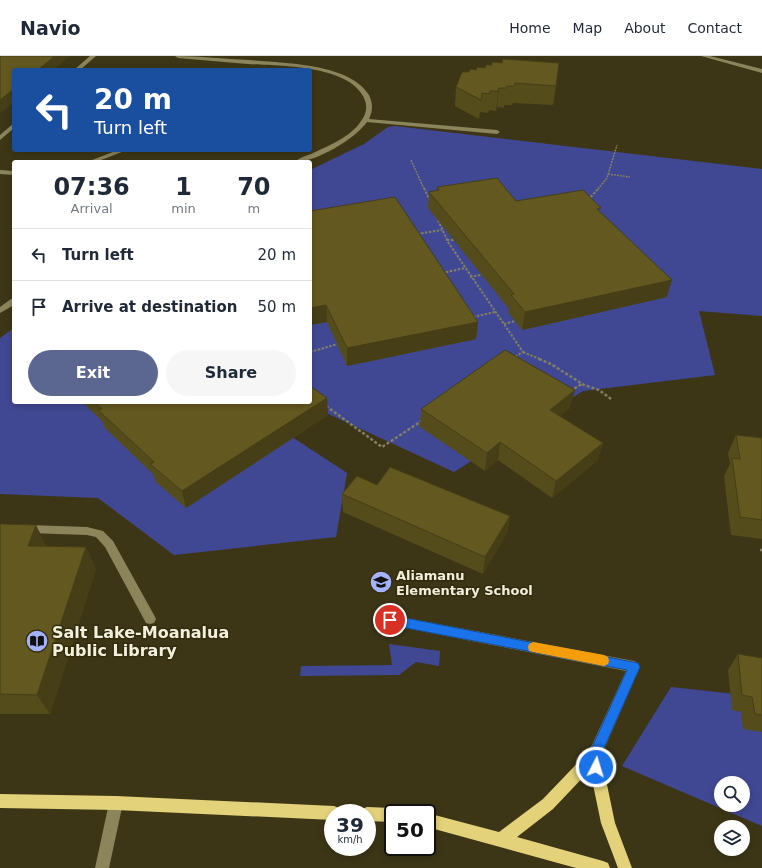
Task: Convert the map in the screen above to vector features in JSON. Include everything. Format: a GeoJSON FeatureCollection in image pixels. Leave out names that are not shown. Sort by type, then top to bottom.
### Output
{"type":"FeatureCollection","features":[{"type":"Feature","properties":{"kind":"main road"},"geometry":{"type":"LineString","coordinates":[[500,840],[548,804],[594,756]]}},
{"type":"Feature","properties":{"kind":"main road"},"geometry":{"type":"LineString","coordinates":[[594,756],[608,823],[625,868]]}},
{"type":"Feature","properties":{"kind":"main road"},"geometry":{"type":"LineString","coordinates":[[0,801],[116,803],[324,813]]}},
{"type":"Feature","properties":{"kind":"main road"},"geometry":{"type":"LineString","coordinates":[[436,822],[603,868]]}},
{"type":"Feature","properties":{"kind":"street"},"geometry":{"type":"LineString","coordinates":[[79,68],[93,56]]}},
{"type":"Feature","properties":{"kind":"street"},"geometry":{"type":"LineString","coordinates":[[178,56],[292,65],[310,68]]}},
{"type":"Feature","properties":{"kind":"street"},"geometry":{"type":"LineString","coordinates":[[704,56],[722,58],[762,71]]}},
{"type":"Feature","properties":{"kind":"street"},"geometry":{"type":"LineString","coordinates":[[302,160],[345,138],[356,130],[369,114],[370,107],[369,99],[364,92],[348,79],[336,74],[312,68]]}},
{"type":"Feature","properties":{"kind":"street"},"geometry":{"type":"LineString","coordinates":[[365,120],[497,132]]}},
{"type":"Feature","properties":{"kind":"street"},"geometry":{"type":"LineString","coordinates":[[0,127],[12,127]]}},
{"type":"Feature","properties":{"kind":"street"},"geometry":{"type":"LineString","coordinates":[[0,138],[12,127]]}},
{"type":"Feature","properties":{"kind":"street"},"geometry":{"type":"LineString","coordinates":[[96,160],[118,152]]}},
{"type":"Feature","properties":{"kind":"street"},"geometry":{"type":"LineString","coordinates":[[0,172],[12,173]]}},
{"type":"Feature","properties":{"kind":"street"},"geometry":{"type":"LineString","coordinates":[[0,311],[12,303]]}},
{"type":"Feature","properties":{"kind":"street"},"geometry":{"type":"LineString","coordinates":[[0,528],[87,531],[100,534],[109,544],[150,619]]}},
{"type":"Feature","properties":{"kind":"street"},"geometry":{"type":"LineString","coordinates":[[390,620],[634,667],[594,756]]}},
{"type":"Feature","properties":{"kind":"street"},"geometry":{"type":"LineString","coordinates":[[102,868],[116,803]]}},
{"type":"Feature","properties":{"kind":"path"},"geometry":{"type":"LineString","coordinates":[[586,202],[607,178],[617,149],[616,145]]}},
{"type":"Feature","properties":{"kind":"path"},"geometry":{"type":"LineString","coordinates":[[411,160],[432,205]]}},
{"type":"Feature","properties":{"kind":"path"},"geometry":{"type":"LineString","coordinates":[[608,174],[630,177]]}},
{"type":"Feature","properties":{"kind":"path"},"geometry":{"type":"LineString","coordinates":[[437,218],[447,240],[470,276],[523,352],[551,364],[582,384],[600,390],[611,399]]}},
{"type":"Feature","properties":{"kind":"path"},"geometry":{"type":"LineString","coordinates":[[411,235],[442,230]]}},
{"type":"Feature","properties":{"kind":"path"},"geometry":{"type":"LineString","coordinates":[[447,240],[458,239]]}},
{"type":"Feature","properties":{"kind":"path"},"geometry":{"type":"LineString","coordinates":[[442,273],[465,268]]}},
{"type":"Feature","properties":{"kind":"path"},"geometry":{"type":"LineString","coordinates":[[470,276],[481,275]]}},
{"type":"Feature","properties":{"kind":"path"},"geometry":{"type":"LineString","coordinates":[[469,318],[495,312]]}},
{"type":"Feature","properties":{"kind":"path"},"geometry":{"type":"LineString","coordinates":[[504,324],[515,321]]}},
{"type":"Feature","properties":{"kind":"path"},"geometry":{"type":"LineString","coordinates":[[312,351],[338,344]]}},
{"type":"Feature","properties":{"kind":"path"},"geometry":{"type":"LineString","coordinates":[[510,361],[523,352]]}},
{"type":"Feature","properties":{"kind":"path"},"geometry":{"type":"LineString","coordinates":[[569,392],[582,384]]}},
{"type":"Feature","properties":{"kind":"path"},"geometry":{"type":"LineString","coordinates":[[322,403],[382,448],[427,417]]}},
{"type":"Feature","properties":{"kind":"shaded area"},"geometry":{"type":"Polygon","coordinates":[[[395,126],[762,169],[762,316],[699,311],[715,375],[583,391],[454,472],[322,411],[289,435],[347,473],[336,537],[174,555],[98,498],[0,494],[0,338],[12,329],[12,404],[312,404],[312,169],[364,144],[388,127],[395,126]]]}},
{"type":"Feature","properties":{"kind":"shaded area"},"geometry":{"type":"Polygon","coordinates":[[[389,644],[440,651],[439,666],[416,662],[399,675],[300,676],[301,666],[392,665],[389,644]]]}},
{"type":"Feature","properties":{"kind":"shaded area"},"geometry":{"type":"Polygon","coordinates":[[[671,687],[762,697],[762,826],[729,812],[750,812],[750,776],[714,776],[714,805],[622,766],[671,687]]]}},
{"type":"Feature","properties":{"kind":"building"},"geometry":{"type":"Polygon","coordinates":[[[0,56],[55,56],[40,68],[12,68],[12,91],[0,100],[0,56]]]}},
{"type":"Feature","properties":{"kind":"building"},"geometry":{"type":"Polygon","coordinates":[[[503,59],[559,63],[556,86],[515,83],[514,86],[499,88],[498,91],[490,91],[490,94],[482,93],[481,100],[456,87],[462,72],[469,72],[470,69],[476,70],[477,67],[485,68],[486,65],[492,65],[492,62],[502,63],[503,59]]]}},
{"type":"Feature","properties":{"kind":"building"},"geometry":{"type":"Polygon","coordinates":[[[497,178],[516,201],[583,190],[601,208],[597,209],[672,280],[525,312],[511,295],[514,294],[429,192],[439,190],[437,187],[497,178]]]}},
{"type":"Feature","properties":{"kind":"building"},"geometry":{"type":"Polygon","coordinates":[[[395,197],[478,322],[347,348],[326,305],[312,308],[312,211],[395,197]]]}},
{"type":"Feature","properties":{"kind":"building"},"geometry":{"type":"Polygon","coordinates":[[[505,350],[575,390],[550,410],[603,443],[556,481],[500,442],[487,453],[421,409],[505,350]]]}},
{"type":"Feature","properties":{"kind":"building"},"geometry":{"type":"Polygon","coordinates":[[[312,387],[327,398],[182,491],[150,464],[154,462],[98,410],[102,409],[96,404],[312,404],[312,387]]]}},
{"type":"Feature","properties":{"kind":"building"},"geometry":{"type":"Polygon","coordinates":[[[736,435],[762,438],[762,520],[740,517],[732,458],[740,459],[736,435]]]}},
{"type":"Feature","properties":{"kind":"building"},"geometry":{"type":"Polygon","coordinates":[[[390,467],[510,516],[485,557],[342,494],[357,476],[377,485],[390,467]]]}},
{"type":"Feature","properties":{"kind":"building","name":"Salt Lake-Moanalua Public Library"},"geometry":{"type":"Polygon","coordinates":[[[0,524],[36,525],[28,546],[86,547],[37,695],[0,694],[0,524]]]}},
{"type":"Feature","properties":{"kind":"building"},"geometry":{"type":"Polygon","coordinates":[[[738,654],[762,658],[762,715],[755,714],[752,697],[742,695],[738,654]]]}},
{"type":"Feature","properties":{"kind":"slow traffic"},"geometry":{"type":"LineString","coordinates":[[533,647],[604,661]]}},
{"type":"Feature","properties":{"kind":"place","name":"Aliamanu Elementary School"},"geometry":{"type":"Point","coordinates":[381,582]}},
{"type":"Feature","properties":{"kind":"place","name":"Salt Lake-Moanalua Public Library"},"geometry":{"type":"Point","coordinates":[37,641]}},
{"type":"Feature","properties":{"kind":"route"},"geometry":{"type":"LineString","coordinates":[[390,620],[634,667],[594,756],[596,767]]}}]}
